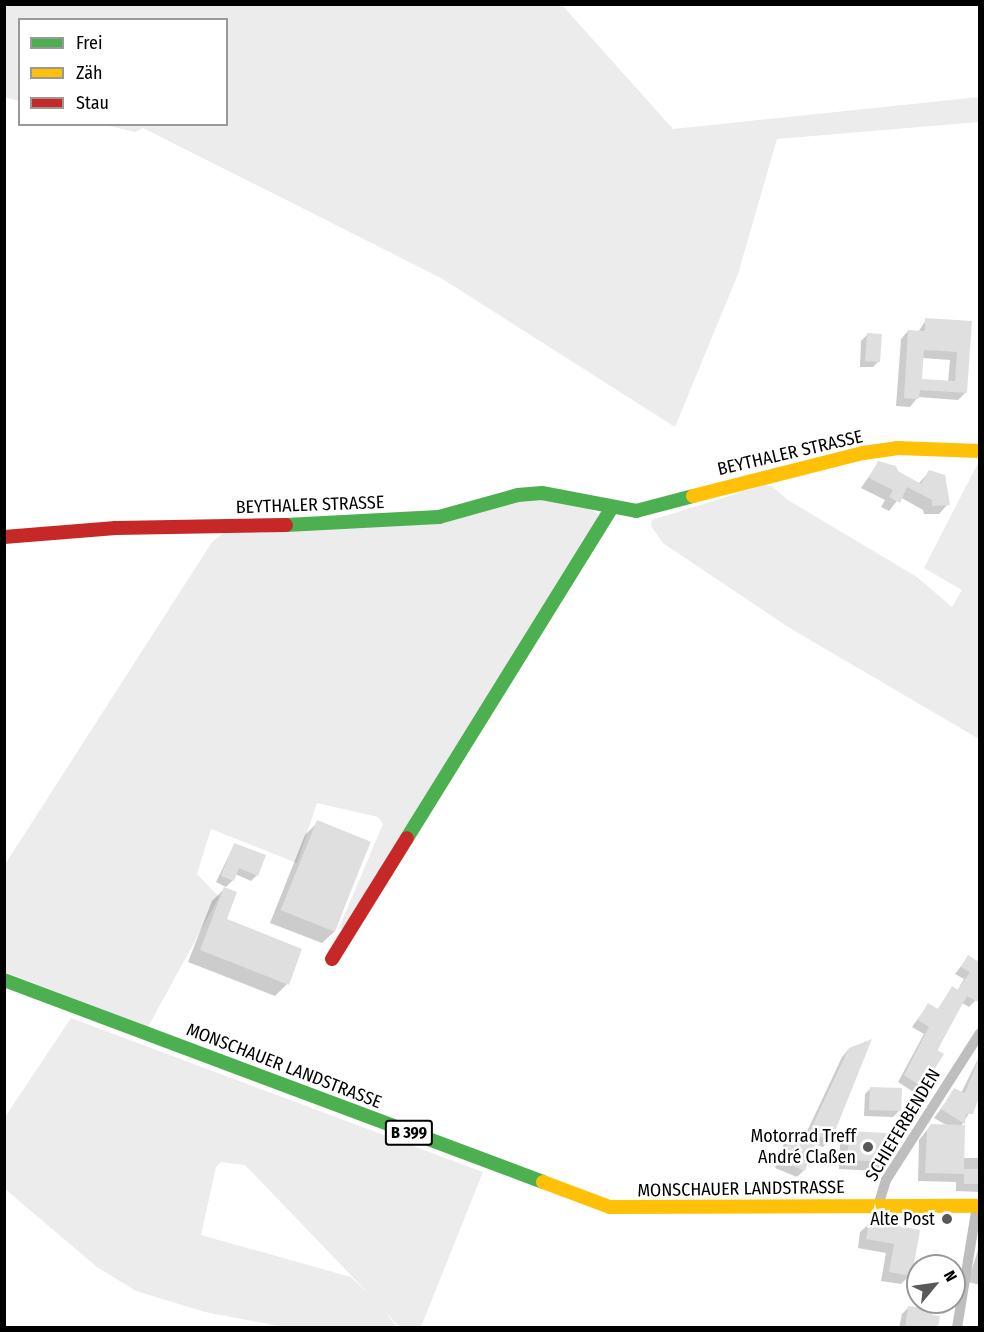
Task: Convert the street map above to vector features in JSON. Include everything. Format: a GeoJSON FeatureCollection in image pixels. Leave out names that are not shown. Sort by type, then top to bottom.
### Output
{"type":"FeatureCollection","features":[{"type":"Feature","properties":{"kind":"street","name":"BEYTHALER STRASSE"},"geometry":{"type":"LineString","coordinates":[[4,537],[116,528],[363,523],[439,517],[518,495],[542,493],[566,495],[611,509],[636,511],[863,453],[897,448],[980,450]]}},
{"type":"Feature","properties":{"kind":"street"},"geometry":{"type":"LineString","coordinates":[[332,959],[611,509]]}},
{"type":"Feature","properties":{"kind":"street","name":"MONSCHAUER LANDSTRASSE"},"geometry":{"type":"LineString","coordinates":[[4,980],[610,1207],[978,1206]]}},
{"type":"Feature","properties":{"kind":"street","name":"SCHIEFERBENDEN"},"geometry":{"type":"LineString","coordinates":[[878,1206],[886,1180],[980,1033]]}},
{"type":"Feature","properties":{"kind":"street"},"geometry":{"type":"LineString","coordinates":[[957,1328],[978,1206]]}},
{"type":"Feature","properties":{"kind":"shaded area"},"geometry":{"type":"Polygon","coordinates":[[[4,5],[562,5],[673,129],[979,97],[979,122],[777,139],[738,274],[675,427],[441,278],[143,128],[135,132],[109,126],[228,126],[228,18],[18,18],[18,101],[5,97],[4,5]]]}},
{"type":"Feature","properties":{"kind":"shaded area"},"geometry":{"type":"Polygon","coordinates":[[[979,461],[979,739],[788,627],[663,543],[651,526],[652,520],[765,485],[772,486],[788,500],[917,577],[952,607],[962,590],[924,568],[979,461]]]}},
{"type":"Feature","properties":{"kind":"shaded area"},"geometry":{"type":"Polygon","coordinates":[[[541,499],[590,508],[598,514],[597,524],[346,931],[339,928],[383,824],[378,817],[317,803],[297,863],[211,829],[197,874],[219,897],[148,1027],[5,972],[4,866],[212,542],[225,532],[541,499]]]}},
{"type":"Feature","properties":{"kind":"shaded area"},"geometry":{"type":"Polygon","coordinates":[[[71,1018],[483,1172],[421,1327],[399,1327],[384,1310],[397,1327],[284,1327],[205,1312],[136,1291],[97,1267],[5,1189],[5,1117],[71,1018]],[[221,1162],[216,1167],[201,1235],[351,1277],[370,1295],[245,1165],[221,1162]]]}},
{"type":"Feature","properties":{"kind":"building"},"geometry":{"type":"Polygon","coordinates":[[[925,318],[972,321],[967,393],[920,390],[919,399],[904,398],[908,330],[925,331],[925,318]],[[924,350],[922,379],[955,381],[957,352],[924,350]]]}},
{"type":"Feature","properties":{"kind":"building"},"geometry":{"type":"Polygon","coordinates":[[[867,333],[882,334],[880,362],[865,361],[867,333]]]}},
{"type":"Feature","properties":{"kind":"building"},"geometry":{"type":"Polygon","coordinates":[[[878,461],[896,466],[898,471],[921,484],[929,470],[945,475],[950,505],[932,506],[932,500],[907,487],[900,503],[889,497],[893,490],[869,478],[878,461]]]}},
{"type":"Feature","properties":{"kind":"building"},"geometry":{"type":"Polygon","coordinates":[[[317,820],[371,842],[334,932],[281,910],[317,820]]]}},
{"type":"Feature","properties":{"kind":"building"},"geometry":{"type":"Polygon","coordinates":[[[234,843],[266,855],[258,876],[239,868],[234,881],[221,876],[234,843]]]}},
{"type":"Feature","properties":{"kind":"building"},"geometry":{"type":"Polygon","coordinates":[[[224,887],[237,892],[227,919],[302,949],[289,985],[200,950],[224,887]]]}},
{"type":"Feature","properties":{"kind":"building"},"geometry":{"type":"Polygon","coordinates":[[[968,955],[977,961],[980,956],[980,1003],[967,996],[937,1050],[944,1054],[923,1088],[904,1075],[929,1027],[918,1020],[928,1003],[938,1009],[952,986],[958,990],[970,972],[961,967],[968,955]]]}},
{"type":"Feature","properties":{"kind":"building"},"geometry":{"type":"Polygon","coordinates":[[[872,1039],[831,1141],[818,1136],[805,1171],[781,1161],[791,1134],[806,1139],[849,1048],[872,1039]]]}},
{"type":"Feature","properties":{"kind":"building"},"geometry":{"type":"Polygon","coordinates":[[[979,1058],[980,1095],[973,1114],[966,1114],[965,1124],[941,1109],[954,1088],[965,1093],[979,1058]]]}},
{"type":"Feature","properties":{"kind":"building"},"geometry":{"type":"Polygon","coordinates":[[[870,1087],[902,1088],[901,1111],[869,1110],[870,1087]]]}},
{"type":"Feature","properties":{"kind":"building"},"geometry":{"type":"Polygon","coordinates":[[[931,1124],[965,1125],[964,1169],[980,1169],[980,1184],[964,1184],[964,1174],[925,1173],[927,1130],[931,1124]]]}},
{"type":"Feature","properties":{"kind":"building","name":"Motorrad Treff André Claßen"},"geometry":{"type":"Polygon","coordinates":[[[849,1131],[888,1133],[886,1162],[847,1160],[849,1131]]]}},
{"type":"Feature","properties":{"kind":"building"},"geometry":{"type":"Polygon","coordinates":[[[869,1221],[920,1230],[916,1254],[906,1254],[906,1275],[889,1272],[894,1244],[866,1239],[869,1221]]]}},
{"type":"Feature","properties":{"kind":"building"},"geometry":{"type":"Polygon","coordinates":[[[907,1314],[940,1316],[938,1328],[905,1328],[907,1314]]]}},
{"type":"Feature","properties":{"kind":"traffic: fast"},"geometry":{"type":"LineString","coordinates":[[286,525],[439,517],[518,495],[542,493],[636,511],[693,496]]}},
{"type":"Feature","properties":{"kind":"traffic: fast"},"geometry":{"type":"LineString","coordinates":[[407,838],[611,509]]}},
{"type":"Feature","properties":{"kind":"traffic: fast"},"geometry":{"type":"LineString","coordinates":[[4,980],[543,1182]]}},
{"type":"Feature","properties":{"kind":"traffic: slow"},"geometry":{"type":"LineString","coordinates":[[693,496],[863,453],[897,448],[980,451]]}},
{"type":"Feature","properties":{"kind":"traffic: slow"},"geometry":{"type":"LineString","coordinates":[[543,1182],[610,1207],[980,1206]]}},
{"type":"Feature","properties":{"kind":"traffic: jam"},"geometry":{"type":"LineString","coordinates":[[4,537],[116,528],[286,525]]}},
{"type":"Feature","properties":{"kind":"traffic: jam"},"geometry":{"type":"LineString","coordinates":[[332,959],[407,838]]}},
{"type":"Feature","properties":{"kind":"place","name":"Motorrad Treff André Claßen"},"geometry":{"type":"Point","coordinates":[868,1147]}},
{"type":"Feature","properties":{"kind":"place","name":"Alte Post"},"geometry":{"type":"Point","coordinates":[947,1219]}}]}
